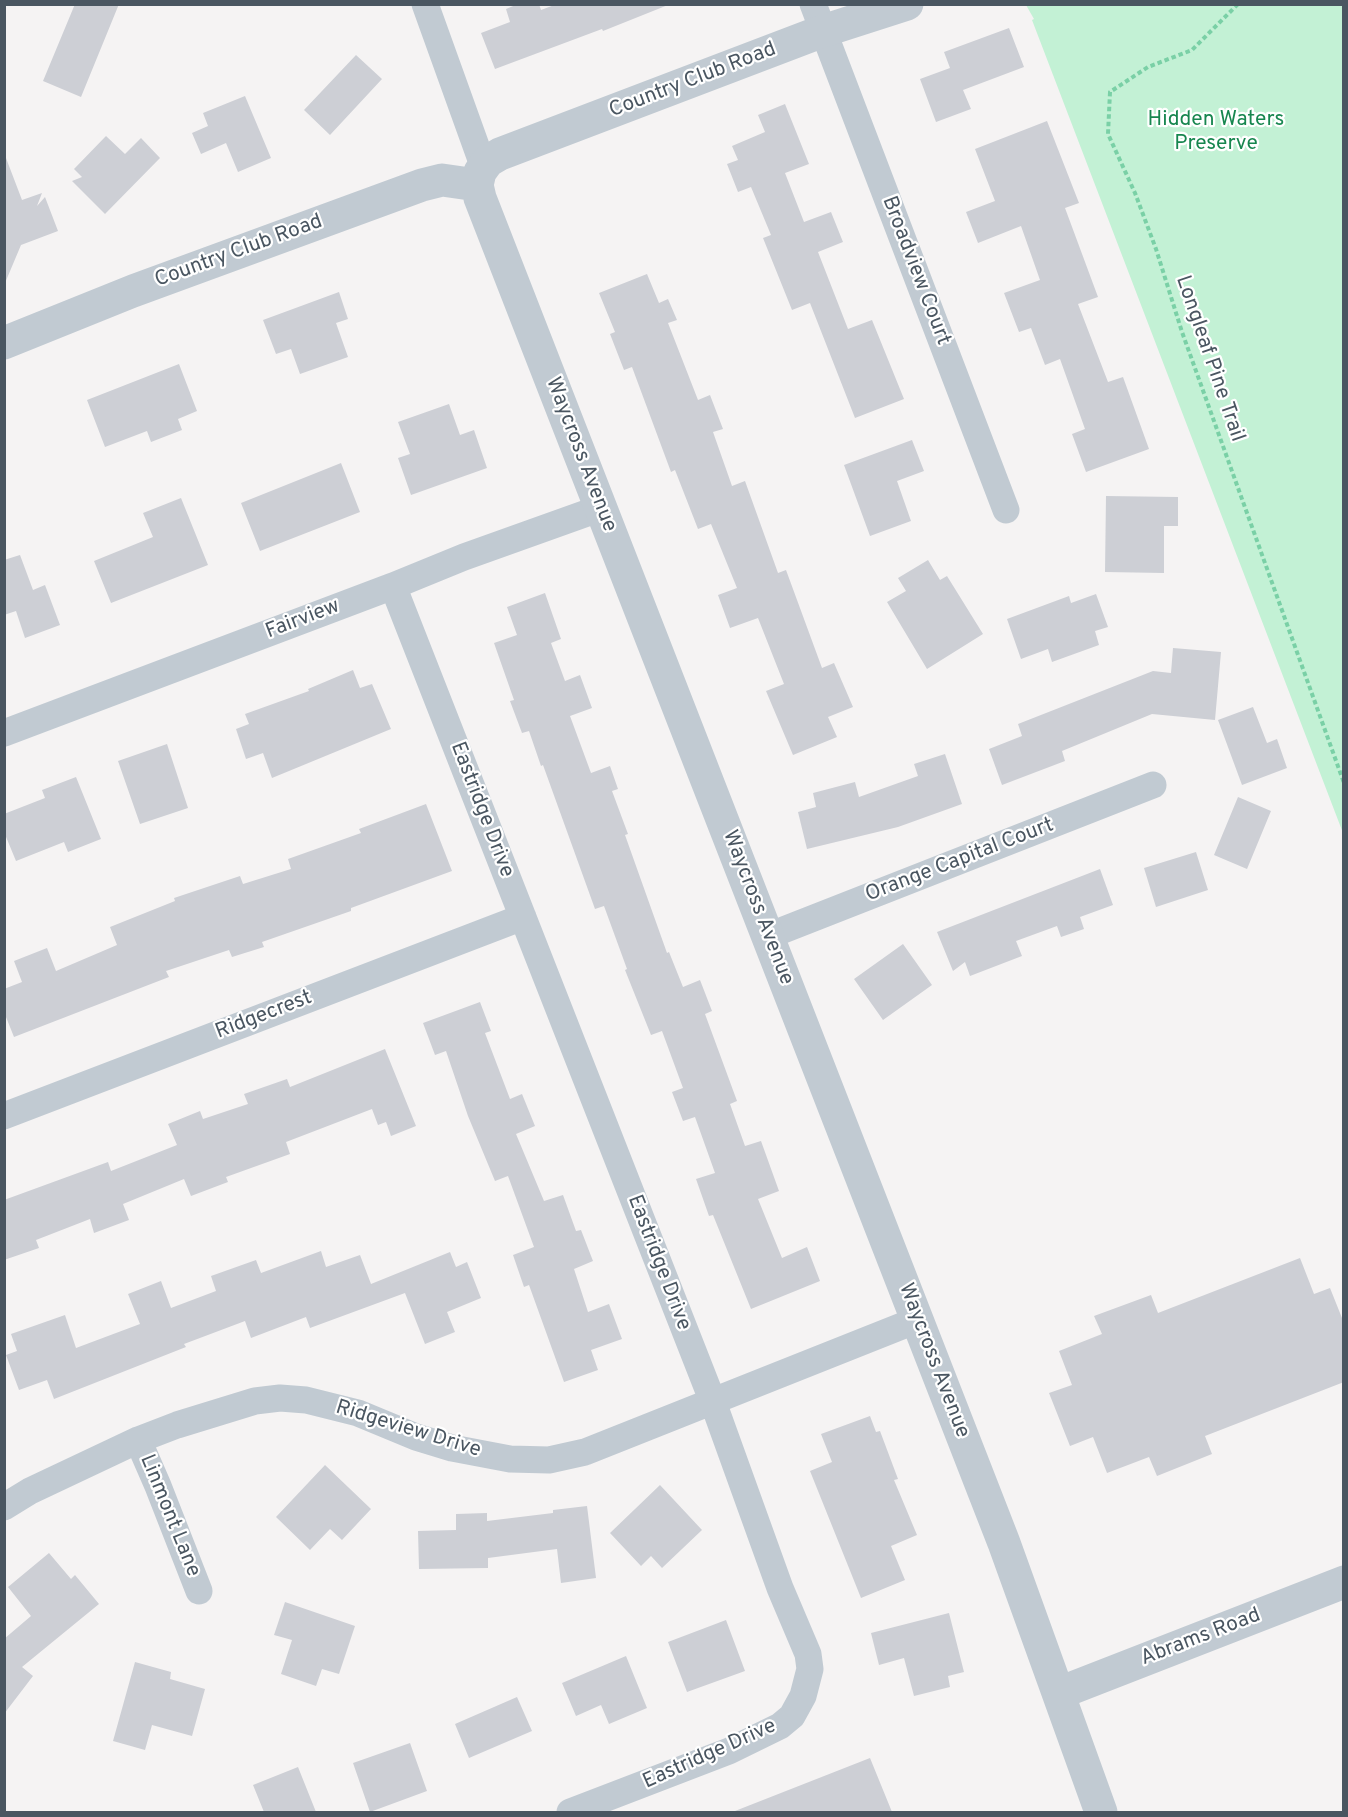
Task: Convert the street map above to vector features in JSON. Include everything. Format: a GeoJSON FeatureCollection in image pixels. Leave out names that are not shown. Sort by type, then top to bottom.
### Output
{"type":"FeatureCollection","features":[{"type":"Feature","properties":{"kind":"street","name":"Waycross Avenue"},"geometry":{"type":"LineString","coordinates":[[426,4],[481,177],[480,198],[999,1532],[1101,1812]]}},
{"type":"Feature","properties":{"kind":"street","name":"Country Club Road"},"geometry":{"type":"LineString","coordinates":[[4,343],[133,291],[422,185],[442,180],[481,177],[488,161],[500,154],[818,18],[907,4]]}},
{"type":"Feature","properties":{"kind":"street","name":"Broadview Court"},"geometry":{"type":"LineString","coordinates":[[818,18],[1006,510]]}},
{"type":"Feature","properties":{"kind":"street","name":"Fairview"},"geometry":{"type":"LineString","coordinates":[[4,733],[464,557],[601,508]]}},
{"type":"Feature","properties":{"kind":"street","name":"Eastridge Drive"},"geometry":{"type":"LineString","coordinates":[[393,586],[713,1402],[780,1588],[808,1654],[810,1669],[803,1696],[792,1716],[780,1726],[729,1751],[570,1812]]}},
{"type":"Feature","properties":{"kind":"street","name":"Orange Capital Court"},"geometry":{"type":"LineString","coordinates":[[768,936],[1153,785]]}},
{"type":"Feature","properties":{"kind":"street","name":"Ridgecrest"},"geometry":{"type":"LineString","coordinates":[[4,1116],[523,917]]}},
{"type":"Feature","properties":{"kind":"street","name":"Ridgeview Drive"},"geometry":{"type":"LineString","coordinates":[[4,1507],[30,1491],[138,1440],[177,1425],[255,1401],[280,1398],[306,1400],[358,1413],[416,1437],[452,1448],[510,1459],[549,1460],[585,1452],[917,1320]]}},
{"type":"Feature","properties":{"kind":"street","name":"Linmont Lane"},"geometry":{"type":"LineString","coordinates":[[138,1440],[199,1592]]}},
{"type":"Feature","properties":{"kind":"street","name":"Abrams Road"},"geometry":{"type":"LineString","coordinates":[[1059,1694],[1344,1582]]}},
{"type":"Feature","properties":{"kind":"path","name":"Longleaf Pine Trail"},"geometry":{"type":"LineString","coordinates":[[1238,4],[1192,50],[1148,67],[1110,92],[1108,134],[1135,193],[1156,249],[1186,344],[1344,783]]}},
{"type":"Feature","properties":{"kind":"green space","name":"Hidden Waters Preserve"},"geometry":{"type":"Polygon","coordinates":[[[1026,5],[1343,5],[1343,833],[1032,20],[1034,19],[1026,5]]]}},
{"type":"Feature","properties":{"kind":"building"},"geometry":{"type":"Polygon","coordinates":[[[75,4],[119,4],[81,97],[43,81],[75,4]]]}},
{"type":"Feature","properties":{"kind":"building"},"geometry":{"type":"Polygon","coordinates":[[[518,4],[539,4],[541,10],[557,4],[668,5],[603,31],[602,29],[495,69],[481,33],[510,22],[506,9],[518,4]]]}},
{"type":"Feature","properties":{"kind":"building"},"geometry":{"type":"Polygon","coordinates":[[[1009,28],[1024,67],[963,90],[971,109],[936,122],[920,79],[950,68],[944,52],[1009,28]]]}},
{"type":"Feature","properties":{"kind":"building"},"geometry":{"type":"Polygon","coordinates":[[[356,55],[382,79],[330,135],[304,110],[356,55]]]}},
{"type":"Feature","properties":{"kind":"building"},"geometry":{"type":"Polygon","coordinates":[[[245,96],[271,158],[238,172],[226,143],[201,154],[192,133],[208,126],[203,113],[245,96]]]}},
{"type":"Feature","properties":{"kind":"building"},"geometry":{"type":"Polygon","coordinates":[[[785,104],[809,164],[785,173],[804,222],[831,212],[843,242],[818,252],[848,329],[872,320],[904,399],[855,418],[810,303],[792,310],[763,238],[771,235],[751,187],[738,192],[727,164],[738,160],[732,146],[765,132],[758,115],[785,104]]]}},
{"type":"Feature","properties":{"kind":"building"},"geometry":{"type":"Polygon","coordinates":[[[1047,121],[1079,203],[1065,208],[1098,297],[1078,304],[1108,382],[1123,377],[1149,449],[1086,472],[1072,434],[1085,429],[1060,359],[1045,365],[1031,328],[1019,332],[1004,293],[1040,280],[1021,226],[978,243],[966,212],[995,201],[975,149],[1047,121]]]}},
{"type":"Feature","properties":{"kind":"building"},"geometry":{"type":"Polygon","coordinates":[[[106,136],[125,154],[141,138],[160,158],[105,214],[72,181],[82,177],[74,169],[106,136]]]}},
{"type":"Feature","properties":{"kind":"building"},"geometry":{"type":"Polygon","coordinates":[[[6,158],[22,200],[42,193],[37,206],[45,197],[58,231],[21,245],[5,283],[4,159],[6,158]]]}},
{"type":"Feature","properties":{"kind":"building"},"geometry":{"type":"Polygon","coordinates":[[[647,274],[659,303],[668,299],[677,320],[668,323],[698,400],[710,395],[723,429],[713,432],[732,486],[745,481],[778,573],[786,570],[822,668],[834,663],[853,707],[828,717],[837,737],[793,755],[766,691],[784,684],[758,618],[730,628],[718,595],[737,588],[711,524],[698,529],[675,470],[671,472],[632,367],[624,370],[610,334],[615,332],[599,293],[647,274]]]}},
{"type":"Feature","properties":{"kind":"building"},"geometry":{"type":"Polygon","coordinates":[[[339,292],[348,319],[336,323],[348,357],[300,374],[291,349],[276,354],[263,320],[339,292]]]}},
{"type":"Feature","properties":{"kind":"building"},"geometry":{"type":"Polygon","coordinates":[[[179,364],[197,411],[178,419],[182,430],[151,442],[147,431],[105,447],[87,400],[179,364]]]}},
{"type":"Feature","properties":{"kind":"building"},"geometry":{"type":"Polygon","coordinates":[[[449,404],[460,435],[474,430],[487,468],[411,495],[398,458],[410,454],[398,422],[449,404]]]}},
{"type":"Feature","properties":{"kind":"building"},"geometry":{"type":"Polygon","coordinates":[[[912,440],[924,471],[897,481],[911,521],[870,536],[844,465],[912,440]]]}},
{"type":"Feature","properties":{"kind":"building"},"geometry":{"type":"Polygon","coordinates":[[[341,463],[360,512],[260,551],[241,503],[341,463]]]}},
{"type":"Feature","properties":{"kind":"building"},"geometry":{"type":"Polygon","coordinates":[[[1106,496],[1178,497],[1178,526],[1164,526],[1164,573],[1105,572],[1106,496]]]}},
{"type":"Feature","properties":{"kind":"building"},"geometry":{"type":"Polygon","coordinates":[[[181,498],[208,565],[111,603],[94,561],[153,537],[143,513],[181,498]]]}},
{"type":"Feature","properties":{"kind":"building"},"geometry":{"type":"Polygon","coordinates":[[[20,555],[33,590],[45,585],[60,625],[25,638],[16,611],[4,615],[4,560],[20,555]]]}},
{"type":"Feature","properties":{"kind":"building"},"geometry":{"type":"Polygon","coordinates":[[[928,560],[940,580],[947,576],[983,634],[927,669],[887,602],[906,591],[898,578],[928,560]]]}},
{"type":"Feature","properties":{"kind":"building"},"geometry":{"type":"Polygon","coordinates":[[[545,593],[561,639],[551,643],[565,681],[580,675],[592,708],[570,716],[591,773],[610,766],[618,789],[612,791],[628,834],[625,835],[667,953],[669,952],[683,987],[700,980],[712,1011],[705,1014],[737,1101],[730,1104],[745,1146],[761,1141],[779,1191],[758,1199],[782,1258],[807,1247],[820,1281],[751,1309],[713,1215],[709,1216],[696,1179],[715,1173],[695,1117],[683,1121],[672,1092],[683,1088],[662,1031],[651,1035],[625,970],[627,969],[604,906],[595,909],[543,765],[541,766],[529,731],[522,733],[510,701],[514,700],[494,643],[517,635],[507,607],[545,593]]]}},
{"type":"Feature","properties":{"kind":"building"},"geometry":{"type":"Polygon","coordinates":[[[1096,594],[1108,627],[1095,631],[1099,645],[1052,662],[1048,649],[1021,659],[1007,619],[1069,596],[1071,603],[1096,594]]]}},
{"type":"Feature","properties":{"kind":"building"},"geometry":{"type":"Polygon","coordinates":[[[1173,648],[1221,652],[1215,720],[1152,714],[1062,751],[1065,761],[1002,785],[989,749],[1022,736],[1018,724],[1153,671],[1171,673],[1173,648]]]}},
{"type":"Feature","properties":{"kind":"building"},"geometry":{"type":"Polygon","coordinates":[[[353,670],[360,688],[372,684],[391,729],[272,778],[263,753],[246,759],[236,729],[249,724],[245,714],[309,691],[308,689],[353,670]]]}},
{"type":"Feature","properties":{"kind":"building"},"geometry":{"type":"Polygon","coordinates":[[[1253,707],[1267,743],[1277,739],[1287,768],[1242,785],[1218,720],[1253,707]]]}},
{"type":"Feature","properties":{"kind":"building"},"geometry":{"type":"Polygon","coordinates":[[[167,744],[188,808],[140,824],[118,761],[167,744]]]}},
{"type":"Feature","properties":{"kind":"building"},"geometry":{"type":"Polygon","coordinates":[[[945,754],[962,804],[898,827],[807,849],[798,812],[816,807],[813,793],[855,782],[859,797],[918,776],[914,764],[945,754]]]}},
{"type":"Feature","properties":{"kind":"building"},"geometry":{"type":"Polygon","coordinates":[[[76,777],[101,839],[68,852],[64,842],[16,861],[4,832],[4,814],[45,798],[42,790],[76,777]]]}},
{"type":"Feature","properties":{"kind":"building"},"geometry":{"type":"Polygon","coordinates":[[[1238,797],[1271,811],[1247,869],[1214,855],[1238,797]]]}},
{"type":"Feature","properties":{"kind":"building"},"geometry":{"type":"Polygon","coordinates":[[[426,804],[452,871],[351,908],[351,911],[262,942],[264,947],[232,957],[229,950],[166,971],[169,977],[14,1037],[4,1012],[4,989],[22,982],[14,961],[47,948],[56,971],[117,945],[110,927],[175,901],[174,898],[240,876],[243,884],[291,869],[288,859],[361,833],[359,829],[426,804]]]}},
{"type":"Feature","properties":{"kind":"building"},"geometry":{"type":"Polygon","coordinates":[[[1196,852],[1208,890],[1156,907],[1144,868],[1196,852]]]}},
{"type":"Feature","properties":{"kind":"building"},"geometry":{"type":"Polygon","coordinates":[[[1100,869],[1113,905],[1080,917],[1084,929],[1061,937],[1057,926],[1016,941],[1022,956],[970,976],[965,962],[953,971],[937,932],[1100,869]]]}},
{"type":"Feature","properties":{"kind":"building"},"geometry":{"type":"Polygon","coordinates":[[[903,944],[932,985],[883,1020],[854,979],[903,944]]]}},
{"type":"Feature","properties":{"kind":"building"},"geometry":{"type":"Polygon","coordinates":[[[480,1002],[491,1031],[485,1033],[510,1099],[522,1094],[535,1126],[516,1134],[544,1201],[563,1195],[576,1231],[581,1230],[593,1261],[574,1269],[588,1312],[609,1304],[622,1339],[591,1350],[598,1370],[564,1382],[529,1285],[524,1287],[513,1255],[534,1247],[508,1176],[495,1181],[468,1116],[446,1051],[435,1055],[423,1023],[480,1002]]]}},
{"type":"Feature","properties":{"kind":"building"},"geometry":{"type":"Polygon","coordinates":[[[385,1049],[416,1126],[391,1136],[386,1122],[378,1125],[372,1109],[286,1142],[290,1154],[226,1177],[228,1182],[191,1196],[184,1179],[123,1204],[129,1220],[94,1233],[90,1219],[36,1240],[39,1248],[4,1260],[4,1200],[108,1162],[111,1171],[177,1145],[168,1124],[200,1111],[203,1119],[248,1104],[244,1094],[287,1079],[290,1087],[385,1049]]]}},
{"type":"Feature","properties":{"kind":"building"},"geometry":{"type":"Polygon","coordinates":[[[321,1251],[326,1267],[360,1255],[371,1284],[450,1252],[456,1267],[467,1262],[481,1298],[447,1312],[455,1332],[425,1344],[405,1293],[310,1328],[306,1317],[251,1338],[245,1321],[54,1399],[47,1380],[19,1390],[6,1355],[17,1351],[11,1334],[65,1315],[76,1348],[140,1324],[128,1294],[161,1281],[171,1308],[216,1291],[211,1276],[256,1260],[261,1273],[321,1251]]]}},
{"type":"Feature","properties":{"kind":"building"},"geometry":{"type":"Polygon","coordinates":[[[1300,1258],[1314,1294],[1330,1288],[1344,1323],[1344,1382],[1205,1436],[1212,1454],[1157,1476],[1149,1457],[1107,1473],[1093,1437],[1070,1446],[1049,1393],[1072,1385],[1059,1351],[1102,1334],[1094,1316],[1151,1295],[1158,1313],[1300,1258]]]}},
{"type":"Feature","properties":{"kind":"building"},"geometry":{"type":"Polygon","coordinates":[[[870,1416],[876,1432],[880,1431],[898,1479],[894,1480],[917,1535],[891,1546],[905,1580],[861,1598],[810,1471],[832,1462],[821,1434],[870,1416]]]}},
{"type":"Feature","properties":{"kind":"building"},"geometry":{"type":"Polygon","coordinates":[[[325,1465],[371,1509],[342,1540],[330,1529],[310,1550],[276,1517],[325,1465]]]}},
{"type":"Feature","properties":{"kind":"building"},"geometry":{"type":"Polygon","coordinates":[[[660,1485],[702,1530],[662,1568],[651,1556],[641,1566],[610,1533],[660,1485]]]}},
{"type":"Feature","properties":{"kind":"building"},"geometry":{"type":"Polygon","coordinates":[[[587,1506],[596,1578],[561,1583],[557,1549],[488,1558],[488,1568],[419,1569],[418,1531],[456,1530],[456,1514],[487,1513],[487,1521],[553,1513],[553,1510],[587,1506]]]}},
{"type":"Feature","properties":{"kind":"building"},"geometry":{"type":"Polygon","coordinates":[[[49,1553],[71,1579],[75,1575],[99,1604],[22,1667],[33,1676],[4,1714],[4,1639],[31,1616],[8,1587],[49,1553]]]}},
{"type":"Feature","properties":{"kind":"building"},"geometry":{"type":"Polygon","coordinates":[[[285,1602],[355,1626],[339,1674],[322,1669],[316,1686],[281,1674],[292,1640],[274,1635],[285,1602]]]}},
{"type":"Feature","properties":{"kind":"building"},"geometry":{"type":"Polygon","coordinates":[[[949,1613],[964,1672],[948,1676],[950,1687],[914,1696],[904,1658],[879,1665],[871,1633],[949,1613]]]}},
{"type":"Feature","properties":{"kind":"building"},"geometry":{"type":"Polygon","coordinates":[[[726,1620],[745,1671],[687,1692],[668,1642],[726,1620]]]}},
{"type":"Feature","properties":{"kind":"building"},"geometry":{"type":"Polygon","coordinates":[[[626,1656],[647,1708],[609,1724],[601,1705],[576,1716],[562,1683],[626,1656]]]}},
{"type":"Feature","properties":{"kind":"building"},"geometry":{"type":"Polygon","coordinates":[[[135,1662],[171,1672],[170,1679],[205,1689],[192,1736],[152,1725],[145,1750],[113,1741],[135,1662]]]}},
{"type":"Feature","properties":{"kind":"building"},"geometry":{"type":"Polygon","coordinates":[[[517,1697],[532,1731],[469,1758],[455,1724],[517,1697]]]}},
{"type":"Feature","properties":{"kind":"building"},"geometry":{"type":"Polygon","coordinates":[[[410,1743],[427,1791],[370,1812],[353,1763],[410,1743]]]}},
{"type":"Feature","properties":{"kind":"building"},"geometry":{"type":"Polygon","coordinates":[[[870,1758],[892,1812],[735,1812],[735,1811],[870,1758]]]}},
{"type":"Feature","properties":{"kind":"building"},"geometry":{"type":"Polygon","coordinates":[[[298,1767],[316,1812],[264,1812],[253,1785],[298,1767]]]}}]}
